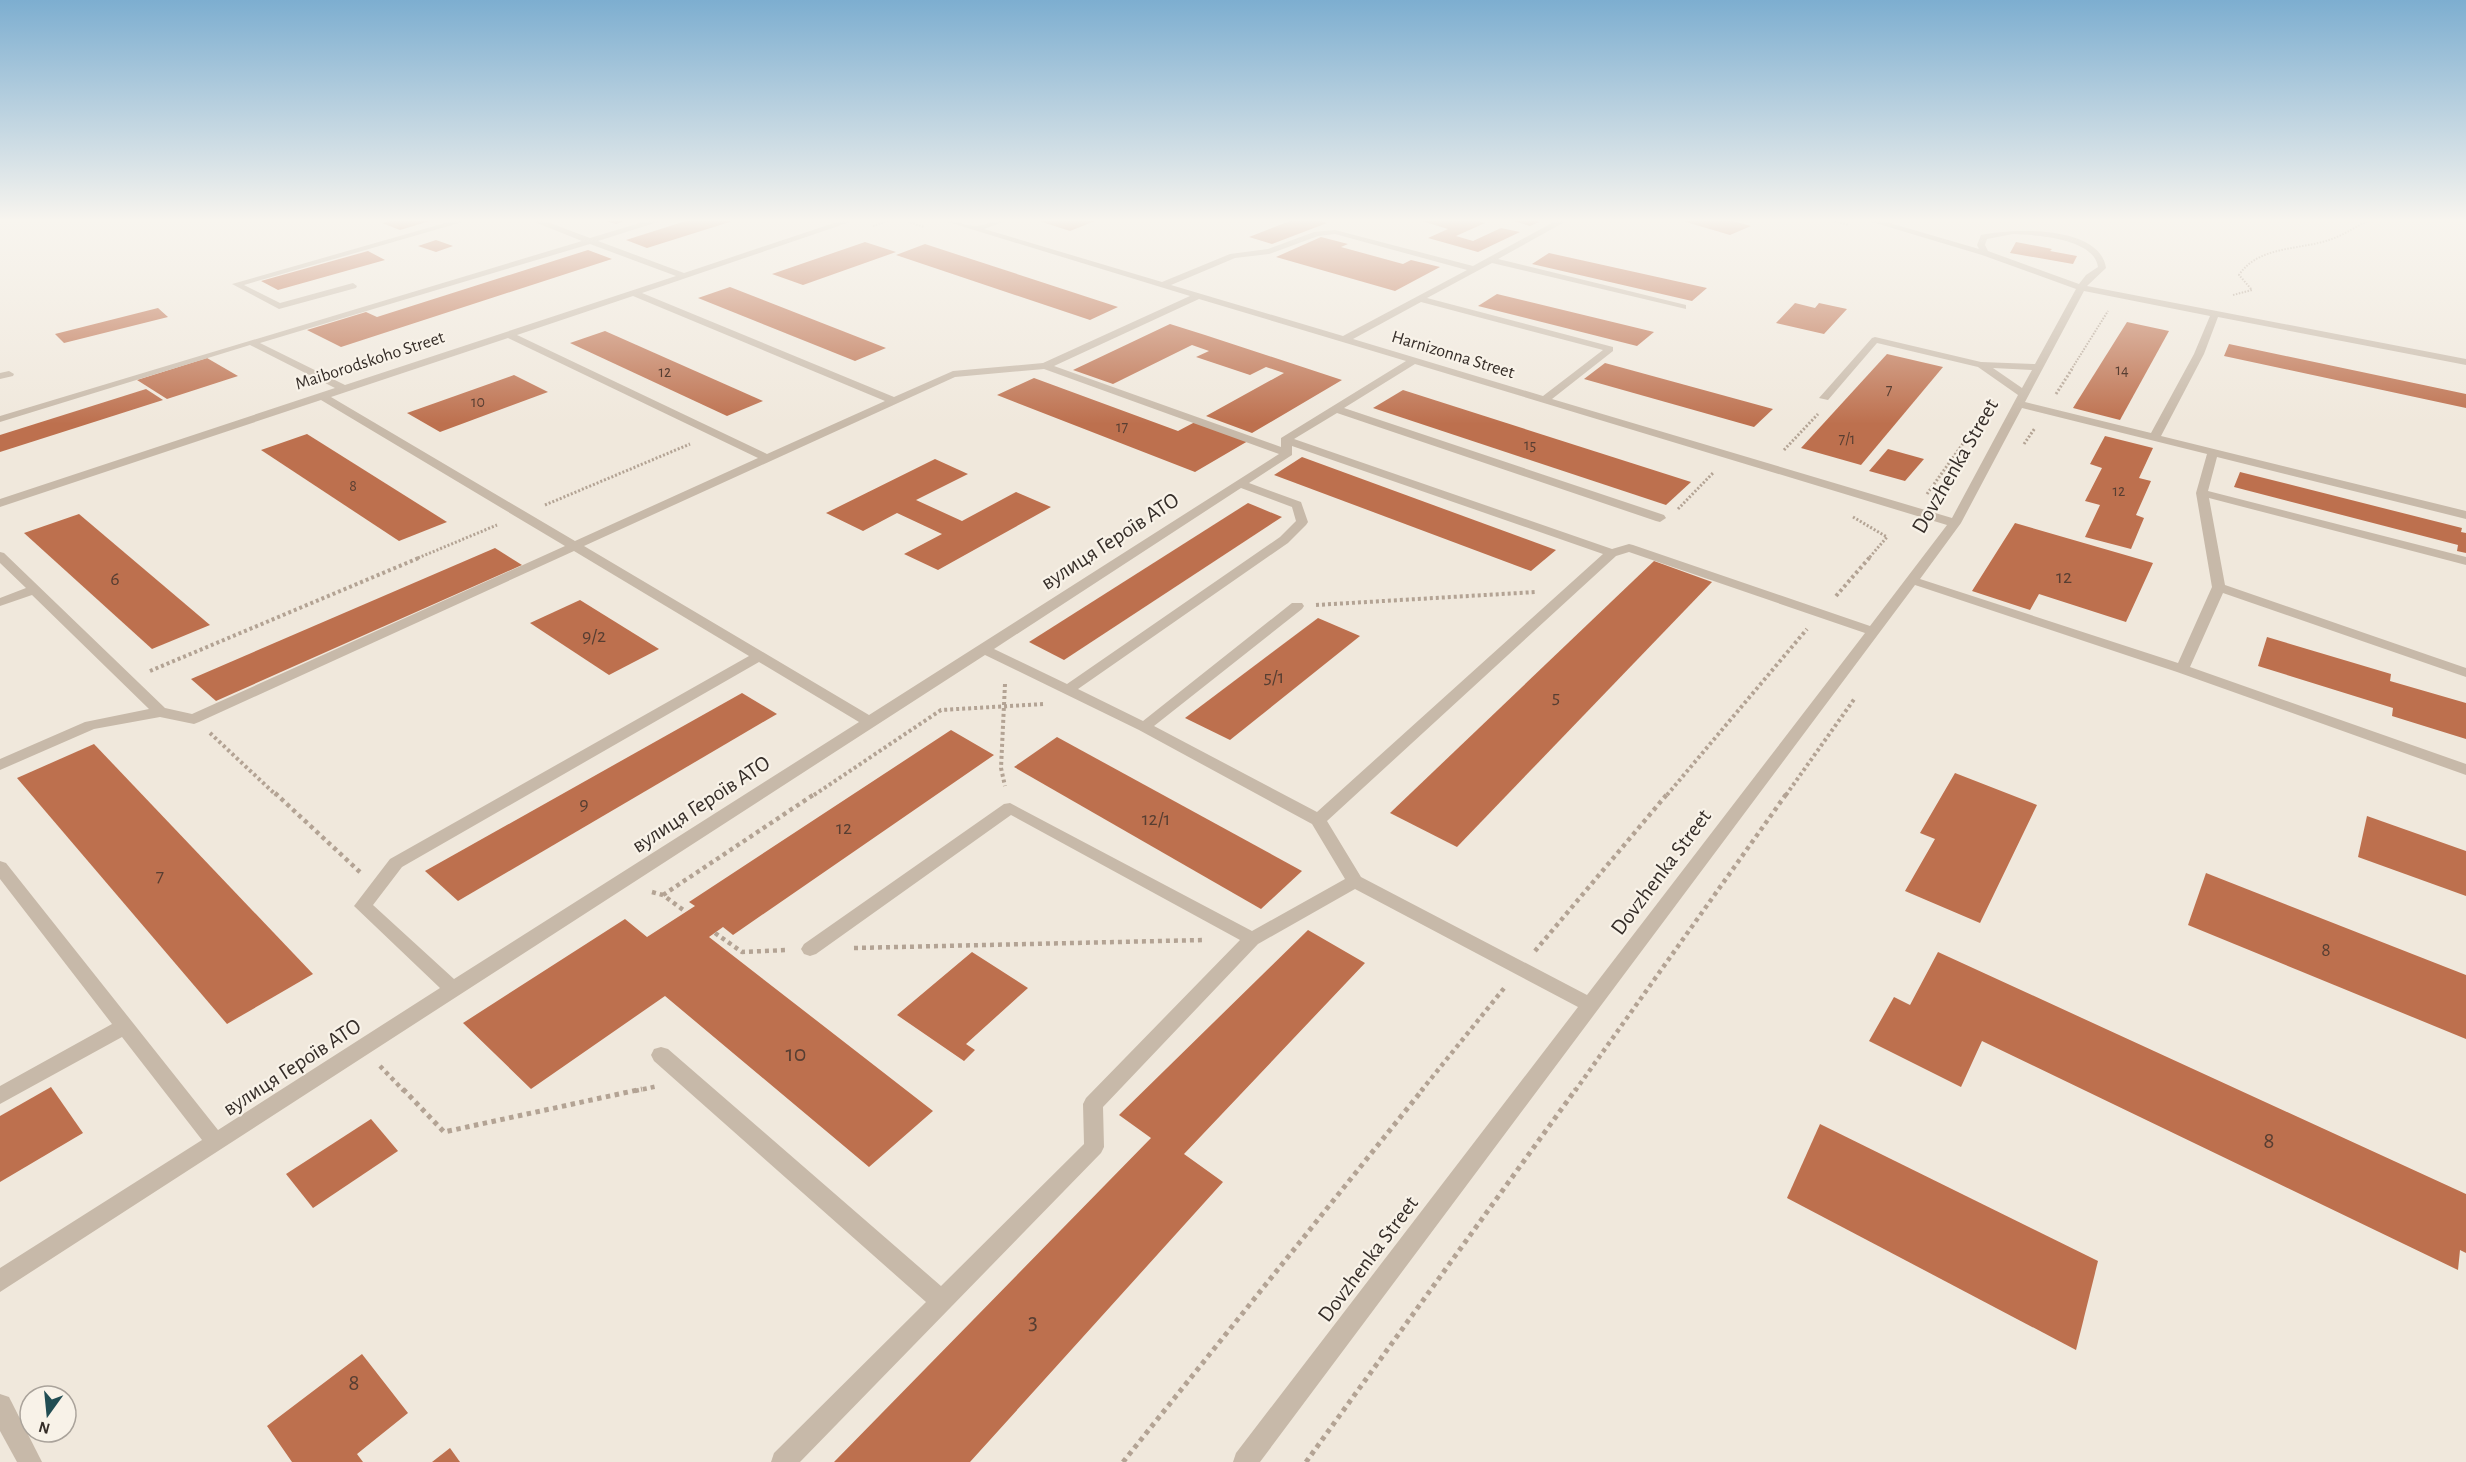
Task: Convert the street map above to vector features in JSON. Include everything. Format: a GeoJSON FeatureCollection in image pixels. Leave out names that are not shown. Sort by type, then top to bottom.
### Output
{"type":"FeatureCollection","features":[{"type":"Feature","properties":{"kind":"street"},"geometry":{"type":"LineString","coordinates":[[239,287],[275,321]]}},
{"type":"Feature","properties":{"kind":"street"},"geometry":{"type":"LineString","coordinates":[[0,419],[251,342],[275,321],[350,287]]}},
{"type":"Feature","properties":{"kind":"street"},"geometry":{"type":"LineString","coordinates":[[275,321],[407,287]]}},
{"type":"Feature","properties":{"kind":"street","name":"Maiborodskoho Street"},"geometry":{"type":"LineString","coordinates":[[0,503],[651,287]]}},
{"type":"Feature","properties":{"kind":"street","name":"Harnizonna Street"},"geometry":{"type":"LineString","coordinates":[[1169,287],[1955,523]]}},
{"type":"Feature","properties":{"kind":"street"},"geometry":{"type":"LineString","coordinates":[[1344,340],[1442,287]]}},
{"type":"Feature","properties":{"kind":"street"},"geometry":{"type":"LineString","coordinates":[[1602,287],[1683,307]]}},
{"type":"Feature","properties":{"kind":"street"},"geometry":{"type":"LineString","coordinates":[[2081,288],[2466,362]]}},
{"type":"Feature","properties":{"kind":"street","name":"Dovzhenka Street"},"geometry":{"type":"LineString","coordinates":[[1245,1462],[1955,523],[2081,288]]}},
{"type":"Feature","properties":{"kind":"street"},"geometry":{"type":"LineString","coordinates":[[634,293],[894,401]]}},
{"type":"Feature","properties":{"kind":"street"},"geometry":{"type":"LineString","coordinates":[[0,765],[90,725],[160,712],[194,719],[953,374],[1045,366],[1198,296]]}},
{"type":"Feature","properties":{"kind":"street"},"geometry":{"type":"LineString","coordinates":[[1420,299],[1610,349],[1544,400]]}},
{"type":"Feature","properties":{"kind":"street"},"geometry":{"type":"LineString","coordinates":[[2155,436],[2199,354],[2215,314]]}},
{"type":"Feature","properties":{"kind":"street"},"geometry":{"type":"LineString","coordinates":[[508,334],[768,459]]}},
{"type":"Feature","properties":{"kind":"street"},"geometry":{"type":"LineString","coordinates":[[1824,398],[1875,340],[1981,365],[2038,367]]}},
{"type":"Feature","properties":{"kind":"street"},"geometry":{"type":"LineString","coordinates":[[251,342],[345,388]]}},
{"type":"Feature","properties":{"kind":"street"},"geometry":{"type":"LineString","coordinates":[[2402,349],[2466,354]]}},
{"type":"Feature","properties":{"kind":"street","name":"вулиця Героїв АТО"},"geometry":{"type":"LineString","coordinates":[[0,1281],[1241,484],[1286,446],[1336,409],[1413,361]]}},
{"type":"Feature","properties":{"kind":"street"},"geometry":{"type":"LineString","coordinates":[[1981,365],[2021,399],[2046,411],[2466,514]]}},
{"type":"Feature","properties":{"kind":"street"},"geometry":{"type":"LineString","coordinates":[[1045,366],[1612,553]]}},
{"type":"Feature","properties":{"kind":"street"},"geometry":{"type":"LineString","coordinates":[[322,396],[870,722]]}},
{"type":"Feature","properties":{"kind":"street"},"geometry":{"type":"LineString","coordinates":[[1336,409],[1660,518]]}},
{"type":"Feature","properties":{"kind":"street"},"geometry":{"type":"LineString","coordinates":[[2182,669],[2219,587],[2202,493],[2212,452]]}},
{"type":"Feature","properties":{"kind":"street"},"geometry":{"type":"LineString","coordinates":[[1068,690],[1284,540],[1302,522],[1297,505],[1241,484]]}},
{"type":"Feature","properties":{"kind":"street"},"geometry":{"type":"LineString","coordinates":[[2202,493],[2466,561]]}},
{"type":"Feature","properties":{"kind":"street"},"geometry":{"type":"LineString","coordinates":[[1318,820],[1612,553],[1629,548],[1873,631]]}},
{"type":"Feature","properties":{"kind":"street"},"geometry":{"type":"LineString","coordinates":[[0,556],[160,712]]}},
{"type":"Feature","properties":{"kind":"street"},"geometry":{"type":"LineString","coordinates":[[1911,580],[2182,669],[2466,770]]}},
{"type":"Feature","properties":{"kind":"street"},"geometry":{"type":"LineString","coordinates":[[2219,587],[2466,673]]}},
{"type":"Feature","properties":{"kind":"street"},"geometry":{"type":"LineString","coordinates":[[0,602],[34,590]]}},
{"type":"Feature","properties":{"kind":"street"},"geometry":{"type":"LineString","coordinates":[[1144,728],[1297,606]]}},
{"type":"Feature","properties":{"kind":"street"},"geometry":{"type":"LineString","coordinates":[[984,649],[1144,728],[1318,820],[1355,881],[1590,1005]]}},
{"type":"Feature","properties":{"kind":"street"},"geometry":{"type":"LineString","coordinates":[[454,990],[363,906],[396,863],[760,656]]}},
{"type":"Feature","properties":{"kind":"street"},"geometry":{"type":"LineString","coordinates":[[810,949],[1010,808],[1252,939]]}},
{"type":"Feature","properties":{"kind":"street"},"geometry":{"type":"LineString","coordinates":[[0,867],[216,1143]]}},
{"type":"Feature","properties":{"kind":"street"},"geometry":{"type":"LineString","coordinates":[[783,1462],[1094,1147],[1093,1104],[1252,939],[1355,881]]}},
{"type":"Feature","properties":{"kind":"street"},"geometry":{"type":"LineString","coordinates":[[0,1095],[124,1026]]}},
{"type":"Feature","properties":{"kind":"street"},"geometry":{"type":"LineString","coordinates":[[661,1055],[942,1301]]}},
{"type":"Feature","properties":{"kind":"street"},"geometry":{"type":"LineString","coordinates":[[0,1407],[30,1462]]}},
{"type":"Feature","properties":{"kind":"path"},"geometry":{"type":"LineString","coordinates":[[2232,296],[2252,290],[2250,287]]}},
{"type":"Feature","properties":{"kind":"path"},"geometry":{"type":"LineString","coordinates":[[2022,448],[2111,306]]}},
{"type":"Feature","properties":{"kind":"path"},"geometry":{"type":"LineString","coordinates":[[1777,457],[1832,400],[1824,398]]}},
{"type":"Feature","properties":{"kind":"path"},"geometry":{"type":"LineString","coordinates":[[128,680],[716,433]]}},
{"type":"Feature","properties":{"kind":"path"},"geometry":{"type":"LineString","coordinates":[[1297,606],[1572,590]]}},
{"type":"Feature","properties":{"kind":"path"},"geometry":{"type":"LineString","coordinates":[[1007,660],[1001,768],[1010,808]]}},
{"type":"Feature","properties":{"kind":"path"},"geometry":{"type":"LineString","coordinates":[[1306,1462],[1627,1019],[1858,693]]}},
{"type":"Feature","properties":{"kind":"path"},"geometry":{"type":"LineString","coordinates":[[686,912],[663,895],[941,710],[1090,701]]}},
{"type":"Feature","properties":{"kind":"path"},"geometry":{"type":"LineString","coordinates":[[194,719],[377,887]]}},
{"type":"Feature","properties":{"kind":"path"},"geometry":{"type":"LineString","coordinates":[[716,933],[742,952],[1252,939]]}},
{"type":"Feature","properties":{"kind":"path"},"geometry":{"type":"LineString","coordinates":[[363,1048],[444,1132],[688,1079]]}},
{"type":"Feature","properties":{"kind":"building"},"geometry":{"type":"Polygon","coordinates":[[[471,287],[525,287],[341,347],[307,330],[366,312],[377,317],[471,287]]]}},
{"type":"Feature","properties":{"kind":"building"},"geometry":{"type":"Polygon","coordinates":[[[731,287],[886,348],[855,361],[698,298],[731,287]]]}},
{"type":"Feature","properties":{"kind":"building"},"geometry":{"type":"Polygon","coordinates":[[[992,287],[1057,287],[1118,307],[1090,320],[992,287]]]}},
{"type":"Feature","properties":{"kind":"building"},"geometry":{"type":"Polygon","coordinates":[[[1382,287],[1402,287],[1395,291],[1382,287]]]}},
{"type":"Feature","properties":{"kind":"building"},"geometry":{"type":"Polygon","coordinates":[[[1632,287],[1707,288],[1692,301],[1632,287]]]}},
{"type":"Feature","properties":{"kind":"building"},"geometry":{"type":"Polygon","coordinates":[[[1497,294],[1654,332],[1637,346],[1478,306],[1497,294]]]}},
{"type":"Feature","properties":{"kind":"building"},"geometry":{"type":"Polygon","coordinates":[[[1795,303],[1815,308],[1819,303],[1847,309],[1824,334],[1776,323],[1795,303]]]}},
{"type":"Feature","properties":{"kind":"building"},"geometry":{"type":"Polygon","coordinates":[[[158,308],[168,317],[64,343],[55,334],[158,308]]]}},
{"type":"Feature","properties":{"kind":"building"},"geometry":{"type":"Polygon","coordinates":[[[2127,322],[2169,331],[2120,420],[2073,408],[2127,322]]]}},
{"type":"Feature","properties":{"kind":"building"},"geometry":{"type":"Polygon","coordinates":[[[1170,324],[1342,380],[1252,433],[1206,416],[1284,373],[1266,367],[1250,375],[1196,357],[1209,351],[1192,345],[1113,384],[1073,370],[1170,324]]]}},
{"type":"Feature","properties":{"kind":"building"},"geometry":{"type":"Polygon","coordinates":[[[605,331],[763,401],[727,416],[570,343],[605,331]]]}},
{"type":"Feature","properties":{"kind":"building"},"geometry":{"type":"Polygon","coordinates":[[[2229,344],[2466,394],[2466,408],[2224,356],[2229,344]]]}},
{"type":"Feature","properties":{"kind":"building"},"geometry":{"type":"Polygon","coordinates":[[[1887,354],[1943,367],[1861,465],[1801,448],[1887,354]]]}},
{"type":"Feature","properties":{"kind":"building"},"geometry":{"type":"Polygon","coordinates":[[[207,358],[238,376],[167,399],[137,380],[207,358]]]}},
{"type":"Feature","properties":{"kind":"building"},"geometry":{"type":"Polygon","coordinates":[[[1605,363],[1773,409],[1754,427],[1584,379],[1605,363]]]}},
{"type":"Feature","properties":{"kind":"building"},"geometry":{"type":"Polygon","coordinates":[[[514,375],[548,392],[440,432],[407,413],[514,375]]]}},
{"type":"Feature","properties":{"kind":"building"},"geometry":{"type":"Polygon","coordinates":[[[1034,378],[1178,431],[1195,422],[1248,441],[1195,472],[997,395],[1034,378]]]}},
{"type":"Feature","properties":{"kind":"building"},"geometry":{"type":"Polygon","coordinates":[[[146,389],[163,400],[0,452],[0,435],[146,389]]]}},
{"type":"Feature","properties":{"kind":"building"},"geometry":{"type":"Polygon","coordinates":[[[1403,390],[1691,482],[1666,505],[1373,408],[1403,390]]]}},
{"type":"Feature","properties":{"kind":"building"},"geometry":{"type":"Polygon","coordinates":[[[307,434],[447,522],[399,541],[261,450],[307,434]]]}},
{"type":"Feature","properties":{"kind":"building"},"geometry":{"type":"Polygon","coordinates":[[[2105,436],[2153,448],[2139,478],[2151,481],[2136,515],[2144,518],[2131,549],[2085,537],[2100,505],[2085,501],[2102,468],[2090,464],[2105,436]]]}},
{"type":"Feature","properties":{"kind":"building"},"geometry":{"type":"Polygon","coordinates":[[[1888,449],[1924,459],[1905,481],[1869,471],[1888,449]]]}},
{"type":"Feature","properties":{"kind":"building"},"geometry":{"type":"Polygon","coordinates":[[[1302,457],[1556,550],[1531,571],[1274,475],[1302,457]]]}},
{"type":"Feature","properties":{"kind":"building"},"geometry":{"type":"Polygon","coordinates":[[[935,459],[968,474],[916,500],[962,521],[1016,492],[1051,507],[938,570],[904,554],[942,534],[897,513],[863,531],[826,513],[935,459]]]}},
{"type":"Feature","properties":{"kind":"building"},"geometry":{"type":"Polygon","coordinates":[[[2240,472],[2462,528],[2461,532],[2466,533],[2466,553],[2457,551],[2458,545],[2234,487],[2240,472]]]}},
{"type":"Feature","properties":{"kind":"building"},"geometry":{"type":"Polygon","coordinates":[[[1248,503],[1282,517],[1064,660],[1029,642],[1248,503]]]}},
{"type":"Feature","properties":{"kind":"building"},"geometry":{"type":"Polygon","coordinates":[[[79,514],[210,625],[152,649],[24,533],[79,514]]]}},
{"type":"Feature","properties":{"kind":"building"},"geometry":{"type":"Polygon","coordinates":[[[2015,523],[2153,563],[2126,622],[2039,594],[2030,610],[1972,591],[2015,523]]]}},
{"type":"Feature","properties":{"kind":"building"},"geometry":{"type":"Polygon","coordinates":[[[495,548],[522,565],[216,701],[191,679],[495,548]]]}},
{"type":"Feature","properties":{"kind":"building"},"geometry":{"type":"Polygon","coordinates":[[[1654,561],[1712,582],[1457,847],[1390,813],[1654,561]]]}},
{"type":"Feature","properties":{"kind":"building"},"geometry":{"type":"Polygon","coordinates":[[[580,600],[659,649],[609,675],[530,623],[580,600]]]}},
{"type":"Feature","properties":{"kind":"building"},"geometry":{"type":"Polygon","coordinates":[[[1318,618],[1360,636],[1230,740],[1185,718],[1318,618]]]}},
{"type":"Feature","properties":{"kind":"building"},"geometry":{"type":"Polygon","coordinates":[[[2267,637],[2391,674],[2390,681],[2466,703],[2466,739],[2392,716],[2393,708],[2258,666],[2267,637]]]}},
{"type":"Feature","properties":{"kind":"building"},"geometry":{"type":"Polygon","coordinates":[[[742,693],[777,714],[458,901],[425,871],[742,693]]]}},
{"type":"Feature","properties":{"kind":"building"},"geometry":{"type":"Polygon","coordinates":[[[951,730],[994,755],[733,935],[723,927],[709,937],[933,1111],[869,1167],[665,996],[531,1089],[463,1023],[625,919],[647,937],[695,906],[689,902],[951,730]]]}},
{"type":"Feature","properties":{"kind":"building"},"geometry":{"type":"Polygon","coordinates":[[[1057,737],[1302,871],[1261,909],[1014,767],[1057,737]]]}},
{"type":"Feature","properties":{"kind":"building"},"geometry":{"type":"Polygon","coordinates":[[[94,744],[313,974],[227,1024],[17,778],[94,744]]]}},
{"type":"Feature","properties":{"kind":"building"},"geometry":{"type":"Polygon","coordinates":[[[1955,773],[2037,805],[1980,923],[1905,891],[1935,839],[1920,833],[1955,773]]]}},
{"type":"Feature","properties":{"kind":"building"},"geometry":{"type":"Polygon","coordinates":[[[2367,816],[2466,851],[2466,896],[2358,857],[2367,816]]]}},
{"type":"Feature","properties":{"kind":"building"},"geometry":{"type":"Polygon","coordinates":[[[2206,873],[2466,975],[2466,1039],[2188,925],[2206,873]]]}},
{"type":"Feature","properties":{"kind":"building"},"geometry":{"type":"Polygon","coordinates":[[[1308,930],[1365,963],[1184,1154],[1223,1182],[970,1462],[834,1462],[1151,1138],[1119,1115],[1308,930]]]}},
{"type":"Feature","properties":{"kind":"building"},"geometry":{"type":"Polygon","coordinates":[[[972,952],[1028,988],[966,1044],[975,1050],[964,1061],[897,1015],[972,952]]]}},
{"type":"Feature","properties":{"kind":"building"},"geometry":{"type":"Polygon","coordinates":[[[1938,952],[2466,1194],[2466,1253],[2460,1250],[2458,1270],[1982,1041],[1961,1087],[1869,1041],[1894,997],[1910,1005],[1938,952]]]}},
{"type":"Feature","properties":{"kind":"building"},"geometry":{"type":"Polygon","coordinates":[[[51,1087],[83,1133],[0,1182],[0,1116],[51,1087]]]}},
{"type":"Feature","properties":{"kind":"building"},"geometry":{"type":"Polygon","coordinates":[[[371,1119],[398,1151],[313,1208],[286,1174],[371,1119]]]}},
{"type":"Feature","properties":{"kind":"building"},"geometry":{"type":"Polygon","coordinates":[[[1820,1124],[2098,1261],[2076,1350],[1787,1198],[1820,1124]]]}},
{"type":"Feature","properties":{"kind":"building"},"geometry":{"type":"Polygon","coordinates":[[[362,1354],[408,1413],[357,1454],[363,1462],[292,1462],[267,1426],[362,1354]]]}},
{"type":"Feature","properties":{"kind":"building"},"geometry":{"type":"Polygon","coordinates":[[[450,1448],[460,1462],[432,1462],[450,1448]]]}}]}
